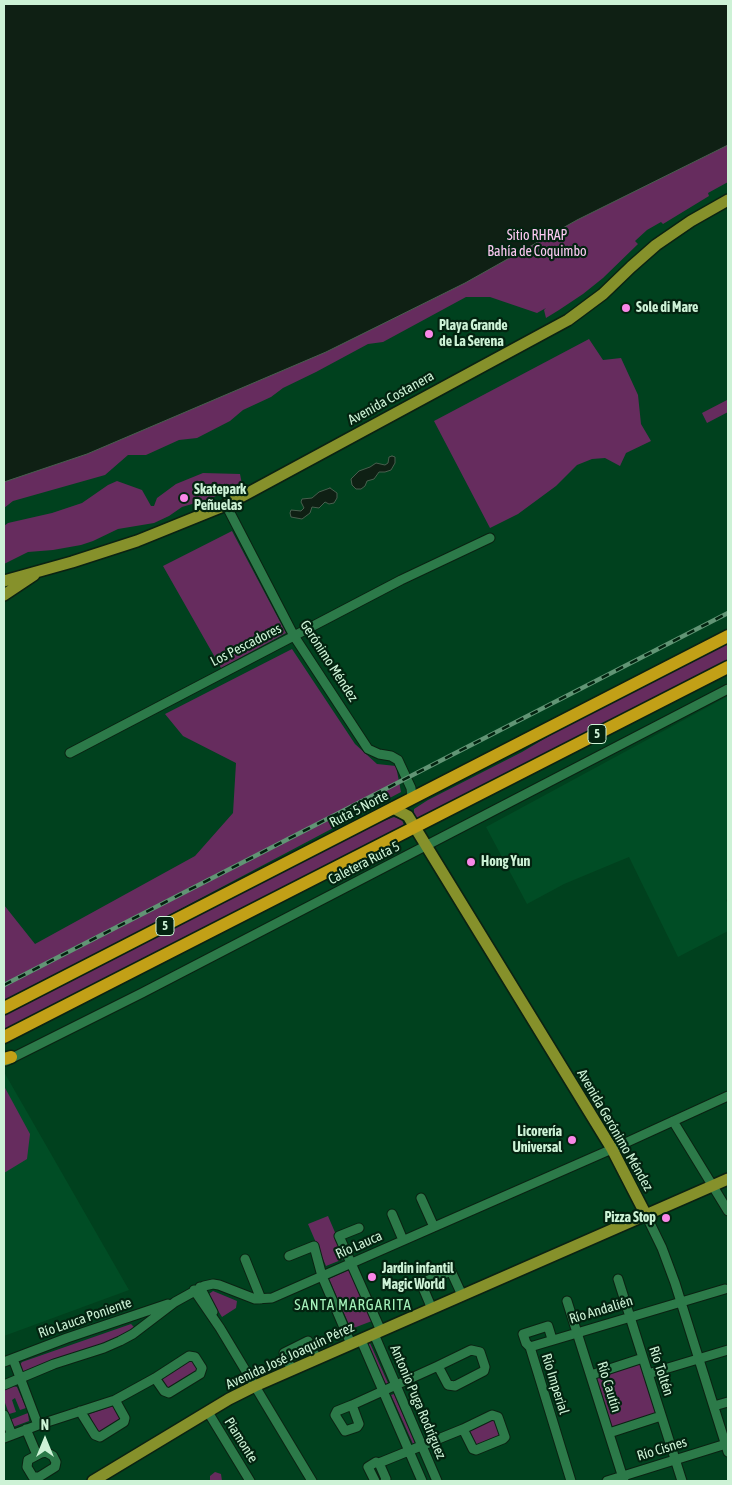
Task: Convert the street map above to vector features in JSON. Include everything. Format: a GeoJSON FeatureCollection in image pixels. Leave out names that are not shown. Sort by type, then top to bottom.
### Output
{"type":"FeatureCollection","features":[{"type":"Feature","properties":{"kind":"highway","name":"Ruta 5 Norte"},"geometry":{"type":"LineString","coordinates":[[4,1008],[728,636]]}},
{"type":"Feature","properties":{"kind":"highway","name":"5"},"geometry":{"type":"LineString","coordinates":[[4,1037],[412,822],[728,667]]}},
{"type":"Feature","properties":{"kind":"main road","name":"Avenida Costanera"},"geometry":{"type":"LineString","coordinates":[[4,581],[137,541],[226,505],[568,320],[596,300],[662,241],[691,221],[728,200]]}},
{"type":"Feature","properties":{"kind":"main road","name":"Avenida Costanera"},"geometry":{"type":"LineString","coordinates":[[4,595],[40,571]]}},
{"type":"Feature","properties":{"kind":"main road","name":"Gerónimo Méndez"},"geometry":{"type":"LineString","coordinates":[[412,798],[412,822]]}},
{"type":"Feature","properties":{"kind":"main road"},"geometry":{"type":"LineString","coordinates":[[393,808],[412,822],[426,846]]}},
{"type":"Feature","properties":{"kind":"main road","name":"Avenida Gerónimo Méndez"},"geometry":{"type":"LineString","coordinates":[[426,846],[612,1149],[646,1215]]}},
{"type":"Feature","properties":{"kind":"main road","name":"Avenida José Joaquín Pérez"},"geometry":{"type":"LineString","coordinates":[[93,1481],[255,1386],[728,1179]]}},
{"type":"Feature","properties":{"kind":"street","name":"Gerónimo Méndez"},"geometry":{"type":"LineString","coordinates":[[226,505],[294,636],[368,749],[398,760],[411,788],[412,798]]}},
{"type":"Feature","properties":{"kind":"street","name":"Los Pescadores"},"geometry":{"type":"LineString","coordinates":[[70,753],[401,580],[490,538]]}},
{"type":"Feature","properties":{"kind":"street","name":"Caletera Ruta 5"},"geometry":{"type":"LineString","coordinates":[[6,1060],[34,1048],[728,689]]}},
{"type":"Feature","properties":{"kind":"street","name":"Río Lauca"},"geometry":{"type":"LineString","coordinates":[[261,1300],[272,1298],[728,1096]]}},
{"type":"Feature","properties":{"kind":"street"},"geometry":{"type":"LineString","coordinates":[[673,1121],[728,1211]]}},
{"type":"Feature","properties":{"kind":"street"},"geometry":{"type":"LineString","coordinates":[[421,1198],[434,1227]]}},
{"type":"Feature","properties":{"kind":"street"},"geometry":{"type":"LineString","coordinates":[[392,1214],[404,1240]]}},
{"type":"Feature","properties":{"kind":"street","name":"Avenida Gerónimo Méndez"},"geometry":{"type":"LineString","coordinates":[[646,1215],[669,1265],[728,1450]]}},
{"type":"Feature","properties":{"kind":"street","name":"Antonio Puga Rodríguez"},"geometry":{"type":"LineString","coordinates":[[360,1228],[339,1236],[351,1263],[396,1385],[437,1481]]}},
{"type":"Feature","properties":{"kind":"street","name":"Antonio Puga Rodríguez"},"geometry":{"type":"LineString","coordinates":[[289,1256],[314,1246],[322,1276],[383,1391],[422,1481]]}},
{"type":"Feature","properties":{"kind":"street"},"geometry":{"type":"LineString","coordinates":[[245,1259],[261,1300]]}},
{"type":"Feature","properties":{"kind":"street"},"geometry":{"type":"LineString","coordinates":[[432,1309],[421,1283],[451,1271],[462,1295]]}},
{"type":"Feature","properties":{"kind":"street","name":"Río Toltén"},"geometry":{"type":"LineString","coordinates":[[618,1279],[679,1478]]}},
{"type":"Feature","properties":{"kind":"street"},"geometry":{"type":"LineString","coordinates":[[4,1385],[54,1364],[120,1341],[148,1323],[175,1302],[208,1284],[218,1285],[250,1298],[261,1300]]}},
{"type":"Feature","properties":{"kind":"street"},"geometry":{"type":"LineString","coordinates":[[197,1289],[312,1481]]}},
{"type":"Feature","properties":{"kind":"street","name":"Río Andalién"},"geometry":{"type":"LineString","coordinates":[[530,1347],[725,1289]]}},
{"type":"Feature","properties":{"kind":"street","name":"Río Cautín"},"geometry":{"type":"LineString","coordinates":[[567,1301],[623,1479]]}},
{"type":"Feature","properties":{"kind":"street","name":"Río Lauca Poniente"},"geometry":{"type":"LineString","coordinates":[[4,1362],[175,1302]]}},
{"type":"Feature","properties":{"kind":"street","name":"Río Imperial"},"geometry":{"type":"LineString","coordinates":[[552,1340],[548,1326],[523,1334],[526,1343],[530,1347],[571,1481]]}},
{"type":"Feature","properties":{"kind":"street"},"geometry":{"type":"LineString","coordinates":[[292,1370],[284,1353],[308,1341],[317,1359]]}},
{"type":"Feature","properties":{"kind":"street"},"geometry":{"type":"LineString","coordinates":[[352,1405],[438,1366],[474,1350],[480,1352],[485,1367],[483,1373],[452,1386],[448,1385],[438,1366]]}},
{"type":"Feature","properties":{"kind":"street"},"geometry":{"type":"LineString","coordinates":[[648,1374],[728,1350]]}},
{"type":"Feature","properties":{"kind":"street"},"geometry":{"type":"LineString","coordinates":[[4,1415],[8,1437],[38,1425],[115,1400],[155,1378],[189,1356],[195,1357],[202,1368],[200,1374],[169,1393],[164,1392],[155,1378]]}},
{"type":"Feature","properties":{"kind":"street"},"geometry":{"type":"LineString","coordinates":[[13,1358],[38,1425]]}},
{"type":"Feature","properties":{"kind":"street"},"geometry":{"type":"LineString","coordinates":[[591,1376],[643,1358]]}},
{"type":"Feature","properties":{"kind":"street"},"geometry":{"type":"LineString","coordinates":[[80,1411],[95,1435],[100,1437],[124,1422],[125,1418],[115,1400]]}},
{"type":"Feature","properties":{"kind":"street"},"geometry":{"type":"LineString","coordinates":[[714,1406],[728,1402]]}},
{"type":"Feature","properties":{"kind":"street","name":"Piamonte"},"geometry":{"type":"LineString","coordinates":[[208,1412],[250,1481]]}},
{"type":"Feature","properties":{"kind":"street"},"geometry":{"type":"LineString","coordinates":[[376,1481],[368,1467],[376,1462],[378,1463],[422,1446],[492,1415],[498,1417],[505,1434],[503,1439],[476,1450],[463,1429]]}},
{"type":"Feature","properties":{"kind":"street"},"geometry":{"type":"LineString","coordinates":[[609,1433],[661,1416]]}},
{"type":"Feature","properties":{"kind":"street"},"geometry":{"type":"LineString","coordinates":[[26,1430],[37,1455]]}},
{"type":"Feature","properties":{"kind":"street","name":"Río Cisnes"},"geometry":{"type":"LineString","coordinates":[[606,1481],[623,1479],[675,1460],[728,1450]]}},
{"type":"Feature","properties":{"kind":"street"},"geometry":{"type":"LineString","coordinates":[[378,1463],[386,1479],[385,1481]]}},
{"type":"Feature","properties":{"kind":"shaded area"},"geometry":{"type":"Polygon","coordinates":[[[4,4],[728,4],[728,145],[577,220],[465,283],[326,352],[87,454],[4,482],[4,4]]]}},
{"type":"Feature","properties":{"kind":"shaded area"},"geometry":{"type":"Polygon","coordinates":[[[389,457],[395,457],[395,463],[391,470],[379,472],[374,479],[367,481],[361,489],[356,489],[352,485],[351,479],[359,471],[376,463],[385,465],[388,463],[389,457]]]}},
{"type":"Feature","properties":{"kind":"shaded area"},"geometry":{"type":"Polygon","coordinates":[[[330,488],[337,493],[334,503],[329,504],[325,502],[319,508],[312,507],[310,513],[302,519],[291,517],[291,510],[301,511],[304,508],[301,502],[302,499],[312,498],[319,492],[330,488]]]}},
{"type":"Feature","properties":{"kind":"shaded area"},"geometry":{"type":"Polygon","coordinates":[[[728,696],[728,899],[726,900],[728,905],[728,931],[678,957],[629,857],[564,884],[527,904],[486,827],[728,696]]]}},
{"type":"Feature","properties":{"kind":"shaded area"},"geometry":{"type":"Polygon","coordinates":[[[4,1072],[129,1290],[4,1336],[4,1072]]]}},
{"type":"Feature","properties":{"kind":"green space","name":"Sitio RHRAP Bahía de Coquimbo"},"geometry":{"type":"Polygon","coordinates":[[[728,67],[728,182],[708,193],[709,196],[663,224],[661,222],[647,230],[635,241],[638,244],[603,278],[583,294],[546,318],[544,310],[546,308],[537,313],[490,297],[466,297],[383,342],[368,344],[283,388],[271,397],[243,410],[230,421],[197,438],[179,440],[146,455],[128,455],[105,475],[13,501],[4,508],[4,426],[728,67]]]}},
{"type":"Feature","properties":{"kind":"green space"},"geometry":{"type":"Polygon","coordinates":[[[589,339],[603,360],[621,358],[638,395],[641,424],[651,441],[626,453],[620,466],[605,458],[592,459],[577,465],[556,486],[518,514],[490,528],[434,421],[589,339]]]}},
{"type":"Feature","properties":{"kind":"green space"},"geometry":{"type":"Polygon","coordinates":[[[727,400],[728,412],[707,423],[702,413],[727,400]]]}},
{"type":"Feature","properties":{"kind":"green space"},"geometry":{"type":"Polygon","coordinates":[[[203,473],[240,474],[242,484],[212,498],[182,507],[154,523],[118,529],[81,545],[28,552],[4,564],[4,526],[8,523],[52,513],[82,503],[117,481],[142,490],[151,506],[154,506],[157,498],[176,484],[203,473]]]}},
{"type":"Feature","properties":{"kind":"green space"},"geometry":{"type":"Polygon","coordinates":[[[232,531],[286,633],[221,668],[163,566],[232,531]]]}},
{"type":"Feature","properties":{"kind":"green space"},"geometry":{"type":"Polygon","coordinates":[[[728,643],[728,663],[416,821],[414,809],[428,800],[522,752],[576,720],[728,643]]]}},
{"type":"Feature","properties":{"kind":"green space"},"geometry":{"type":"Polygon","coordinates":[[[292,649],[355,744],[377,764],[396,766],[401,792],[4,1001],[4,905],[35,944],[195,856],[233,813],[236,763],[183,736],[165,714],[292,649]]]}},
{"type":"Feature","properties":{"kind":"green space"},"geometry":{"type":"Polygon","coordinates":[[[394,817],[402,820],[404,825],[4,1031],[4,1015],[378,823],[394,817]]]}},
{"type":"Feature","properties":{"kind":"green space"},"geometry":{"type":"Polygon","coordinates":[[[4,1086],[30,1134],[27,1159],[4,1173],[4,1086]]]}},
{"type":"Feature","properties":{"kind":"green space"},"geometry":{"type":"Polygon","coordinates":[[[328,1216],[346,1258],[326,1266],[308,1224],[328,1216]]]}},
{"type":"Feature","properties":{"kind":"green space"},"geometry":{"type":"Polygon","coordinates":[[[349,1270],[372,1321],[351,1329],[329,1279],[349,1270]]]}},
{"type":"Feature","properties":{"kind":"green space"},"geometry":{"type":"Polygon","coordinates":[[[213,1291],[237,1301],[236,1308],[222,1317],[209,1296],[213,1291]]]}},
{"type":"Feature","properties":{"kind":"green space"},"geometry":{"type":"Polygon","coordinates":[[[131,1324],[136,1329],[122,1337],[25,1372],[19,1366],[22,1362],[131,1324]]]}},
{"type":"Feature","properties":{"kind":"green space"},"geometry":{"type":"Polygon","coordinates":[[[369,1341],[388,1383],[386,1385],[367,1343],[369,1341]]]}},
{"type":"Feature","properties":{"kind":"green space"},"geometry":{"type":"Polygon","coordinates":[[[193,1360],[198,1371],[168,1389],[162,1379],[163,1376],[193,1360]]]}},
{"type":"Feature","properties":{"kind":"green space"},"geometry":{"type":"Polygon","coordinates":[[[641,1363],[657,1414],[610,1429],[594,1378],[641,1363]]]}},
{"type":"Feature","properties":{"kind":"green space"},"geometry":{"type":"Polygon","coordinates":[[[13,1386],[17,1387],[26,1408],[20,1410],[15,1398],[12,1400],[16,1412],[9,1414],[4,1400],[4,1390],[13,1386]]]}},
{"type":"Feature","properties":{"kind":"green space"},"geometry":{"type":"Polygon","coordinates":[[[394,1394],[415,1442],[413,1444],[391,1395],[394,1394]]]}},
{"type":"Feature","properties":{"kind":"green space"},"geometry":{"type":"Polygon","coordinates":[[[113,1406],[120,1420],[100,1433],[97,1432],[89,1414],[113,1406]]]}},
{"type":"Feature","properties":{"kind":"green space"},"geometry":{"type":"Polygon","coordinates":[[[28,1413],[29,1421],[13,1427],[10,1420],[28,1413]]]}},
{"type":"Feature","properties":{"kind":"green space"},"geometry":{"type":"Polygon","coordinates":[[[494,1417],[502,1436],[477,1448],[467,1429],[494,1417]]]}},
{"type":"Feature","properties":{"kind":"green space"},"geometry":{"type":"Polygon","coordinates":[[[215,1472],[221,1474],[222,1481],[210,1481],[210,1476],[215,1472]]]}},
{"type":"Feature","properties":{"kind":"railway"},"geometry":{"type":"LineString","coordinates":[[4,985],[728,613]]}},
{"type":"Feature","properties":{"kind":"place","name":"Sole di Mare"},"geometry":{"type":"Point","coordinates":[626,308]}},
{"type":"Feature","properties":{"kind":"place","name":"Playa Grande de La Serena"},"geometry":{"type":"Point","coordinates":[429,334]}},
{"type":"Feature","properties":{"kind":"place","name":"Skatepark Peñuelas"},"geometry":{"type":"Point","coordinates":[184,498]}},
{"type":"Feature","properties":{"kind":"place","name":"Hong Yun"},"geometry":{"type":"Point","coordinates":[471,862]}},
{"type":"Feature","properties":{"kind":"place","name":"Licorería Universal"},"geometry":{"type":"Point","coordinates":[572,1140]}},
{"type":"Feature","properties":{"kind":"place","name":"Pizza Stop"},"geometry":{"type":"Point","coordinates":[666,1218]}},
{"type":"Feature","properties":{"kind":"place","name":"Jardin infantil Magic World"},"geometry":{"type":"Point","coordinates":[372,1277]}},
{"type":"Feature","properties":{"kind":"district","name":"SANTA MARGARITA"},"geometry":{"type":"Point","coordinates":[353,1305]}}]}
